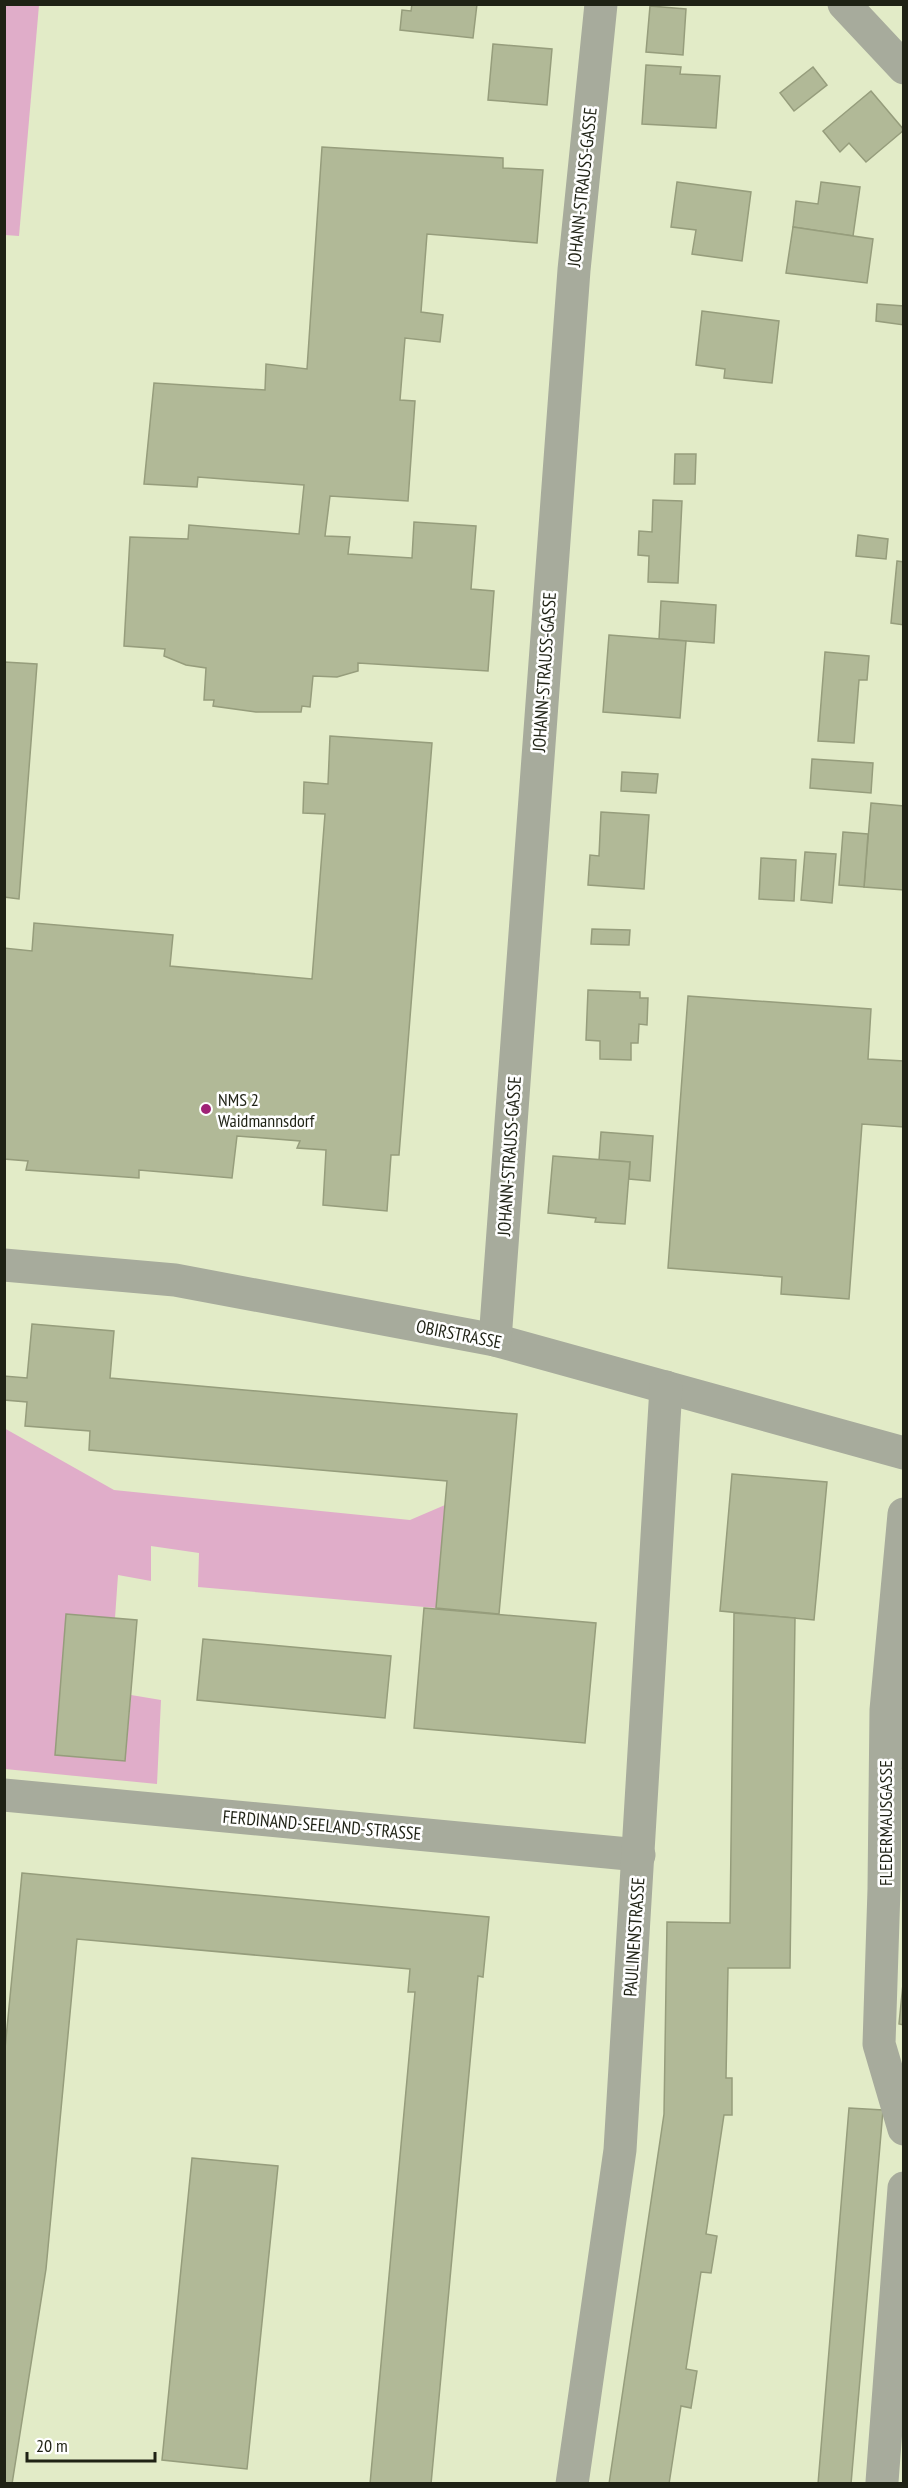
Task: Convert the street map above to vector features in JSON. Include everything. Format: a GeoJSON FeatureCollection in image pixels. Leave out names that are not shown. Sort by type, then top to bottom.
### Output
{"type":"FeatureCollection","features":[{"type":"Feature","properties":{"kind":"street","name":"JOHANN-STRAUSS-GASSE"},"geometry":{"type":"LineString","coordinates":[[495,1340],[574,270],[601,4]]}},
{"type":"Feature","properties":{"kind":"street"},"geometry":{"type":"LineString","coordinates":[[844,4],[903,68]]}},
{"type":"Feature","properties":{"kind":"street","name":"OBIRSTRASSE"},"geometry":{"type":"LineString","coordinates":[[4,1265],[175,1280],[495,1340],[903,1453]]}},
{"type":"Feature","properties":{"kind":"street","name":"PAULINENSTRASSE"},"geometry":{"type":"LineString","coordinates":[[572,2484],[620,2150],[666,1387]]}},
{"type":"Feature","properties":{"kind":"street","name":"FLEDERMAUSGASSE"},"geometry":{"type":"LineString","coordinates":[[903,1514],[886,1710],[879,2044],[903,2128]]}},
{"type":"Feature","properties":{"kind":"street","name":"FERDINAND-SEELAND-STRASSE"},"geometry":{"type":"LineString","coordinates":[[4,1795],[639,1856]]}},
{"type":"Feature","properties":{"kind":"street"},"geometry":{"type":"LineString","coordinates":[[882,2482],[903,2188]]}},
{"type":"Feature","properties":{"kind":"shaded area"},"geometry":{"type":"Polygon","coordinates":[[[4,5],[39,5],[19,236],[5,235],[4,5]]]}},
{"type":"Feature","properties":{"kind":"shaded area"},"geometry":{"type":"Polygon","coordinates":[[[4,1428],[114,1490],[410,1520],[445,1505],[436,1608],[198,1587],[199,1553],[151,1546],[151,1581],[118,1575],[115,1618],[66,1614],[55,1755],[125,1761],[131,1695],[161,1700],[157,1784],[5,1769],[4,1428]]]}},
{"type":"Feature","properties":{"kind":"building"},"geometry":{"type":"Polygon","coordinates":[[[412,4],[477,4],[473,38],[400,30],[402,10],[411,11],[412,4]]]}},
{"type":"Feature","properties":{"kind":"building"},"geometry":{"type":"Polygon","coordinates":[[[650,6],[686,9],[683,55],[646,52],[650,6]]]}},
{"type":"Feature","properties":{"kind":"building"},"geometry":{"type":"Polygon","coordinates":[[[493,44],[552,49],[547,105],[488,100],[493,44]]]}},
{"type":"Feature","properties":{"kind":"building"},"geometry":{"type":"Polygon","coordinates":[[[646,65],[681,67],[680,74],[720,76],[716,128],[642,124],[646,65]]]}},
{"type":"Feature","properties":{"kind":"building"},"geometry":{"type":"Polygon","coordinates":[[[813,67],[827,85],[794,111],[780,93],[813,67]]]}},
{"type":"Feature","properties":{"kind":"building"},"geometry":{"type":"Polygon","coordinates":[[[871,91],[904,130],[866,162],[849,143],[840,152],[823,131],[871,91]]]}},
{"type":"Feature","properties":{"kind":"building"},"geometry":{"type":"Polygon","coordinates":[[[322,147],[503,158],[503,168],[543,170],[537,243],[427,234],[421,312],[443,315],[440,342],[405,338],[400,400],[415,401],[408,501],[330,496],[325,536],[350,537],[348,554],[412,558],[414,522],[476,526],[471,589],[494,591],[488,671],[358,663],[358,671],[337,677],[313,676],[310,707],[302,706],[301,712],[256,712],[213,706],[214,700],[204,700],[206,668],[186,665],[164,656],[165,649],[124,646],[130,537],[188,539],[189,525],[299,534],[304,485],[198,477],[197,487],[144,484],[154,383],[265,390],[266,364],[307,369],[322,147]]]}},
{"type":"Feature","properties":{"kind":"building"},"geometry":{"type":"Polygon","coordinates":[[[677,182],[751,192],[742,261],[692,254],[696,230],[671,227],[677,182]]]}},
{"type":"Feature","properties":{"kind":"building"},"geometry":{"type":"Polygon","coordinates":[[[821,182],[860,187],[853,236],[793,227],[796,201],[818,204],[821,182]]]}},
{"type":"Feature","properties":{"kind":"building"},"geometry":{"type":"Polygon","coordinates":[[[793,227],[873,239],[867,283],[786,273],[793,227]]]}},
{"type":"Feature","properties":{"kind":"building"},"geometry":{"type":"Polygon","coordinates":[[[877,304],[904,306],[904,325],[876,321],[877,304]]]}},
{"type":"Feature","properties":{"kind":"building"},"geometry":{"type":"Polygon","coordinates":[[[702,311],[779,321],[772,383],[724,378],[725,369],[696,365],[702,311]]]}},
{"type":"Feature","properties":{"kind":"building"},"geometry":{"type":"Polygon","coordinates":[[[675,454],[696,454],[695,484],[674,484],[675,454]]]}},
{"type":"Feature","properties":{"kind":"building"},"geometry":{"type":"Polygon","coordinates":[[[653,500],[682,501],[678,583],[648,582],[649,556],[638,555],[639,531],[652,532],[653,500]]]}},
{"type":"Feature","properties":{"kind":"building"},"geometry":{"type":"Polygon","coordinates":[[[858,535],[888,539],[886,559],[856,556],[858,535]]]}},
{"type":"Feature","properties":{"kind":"building"},"geometry":{"type":"Polygon","coordinates":[[[897,561],[904,562],[904,625],[891,623],[897,561]]]}},
{"type":"Feature","properties":{"kind":"building"},"geometry":{"type":"Polygon","coordinates":[[[661,601],[716,605],[714,643],[659,639],[661,601]]]}},
{"type":"Feature","properties":{"kind":"building"},"geometry":{"type":"Polygon","coordinates":[[[609,635],[686,641],[680,718],[603,712],[609,635]]]}},
{"type":"Feature","properties":{"kind":"building"},"geometry":{"type":"Polygon","coordinates":[[[825,652],[869,656],[867,680],[859,680],[854,743],[818,741],[825,652]]]}},
{"type":"Feature","properties":{"kind":"building"},"geometry":{"type":"Polygon","coordinates":[[[4,662],[37,664],[19,899],[4,897],[4,662]]]}},
{"type":"Feature","properties":{"kind":"building"},"geometry":{"type":"Polygon","coordinates":[[[330,736],[432,743],[399,1155],[391,1155],[387,1211],[323,1205],[326,1150],[297,1148],[300,1141],[237,1136],[232,1178],[139,1170],[139,1178],[26,1170],[28,1161],[4,1159],[4,948],[32,951],[34,923],[173,935],[170,966],[312,979],[325,814],[303,813],[304,782],[328,784],[330,736]]]}},
{"type":"Feature","properties":{"kind":"building"},"geometry":{"type":"Polygon","coordinates":[[[812,759],[873,763],[871,793],[810,788],[812,759]]]}},
{"type":"Feature","properties":{"kind":"building"},"geometry":{"type":"Polygon","coordinates":[[[622,772],[658,774],[656,793],[621,791],[622,772]]]}},
{"type":"Feature","properties":{"kind":"building"},"geometry":{"type":"Polygon","coordinates":[[[871,803],[904,806],[904,890],[864,887],[871,803]]]}},
{"type":"Feature","properties":{"kind":"building"},"geometry":{"type":"Polygon","coordinates":[[[601,812],[649,815],[644,889],[588,885],[590,855],[599,856],[601,812]]]}},
{"type":"Feature","properties":{"kind":"building"},"geometry":{"type":"Polygon","coordinates":[[[843,832],[868,834],[864,887],[839,885],[843,832]]]}},
{"type":"Feature","properties":{"kind":"building"},"geometry":{"type":"Polygon","coordinates":[[[805,852],[836,854],[832,903],[801,900],[805,852]]]}},
{"type":"Feature","properties":{"kind":"building"},"geometry":{"type":"Polygon","coordinates":[[[761,858],[796,860],[794,901],[759,899],[761,858]]]}},
{"type":"Feature","properties":{"kind":"building"},"geometry":{"type":"Polygon","coordinates":[[[592,929],[630,930],[629,945],[591,944],[592,929]]]}},
{"type":"Feature","properties":{"kind":"building"},"geometry":{"type":"Polygon","coordinates":[[[588,990],[640,992],[640,998],[648,998],[647,1025],[639,1024],[638,1043],[631,1043],[631,1060],[600,1059],[600,1041],[586,1040],[588,990]]]}},
{"type":"Feature","properties":{"kind":"building"},"geometry":{"type":"Polygon","coordinates":[[[688,996],[871,1009],[868,1059],[904,1061],[904,1127],[862,1124],[849,1299],[781,1294],[782,1277],[668,1268],[688,996]]]}},
{"type":"Feature","properties":{"kind":"building"},"geometry":{"type":"Polygon","coordinates":[[[601,1132],[653,1136],[650,1181],[629,1179],[630,1162],[599,1160],[601,1132]]]}},
{"type":"Feature","properties":{"kind":"building"},"geometry":{"type":"Polygon","coordinates":[[[553,1156],[630,1162],[625,1224],[595,1222],[596,1218],[548,1213],[553,1156]]]}},
{"type":"Feature","properties":{"kind":"building"},"geometry":{"type":"Polygon","coordinates":[[[32,1324],[114,1331],[110,1378],[517,1414],[499,1614],[436,1608],[447,1481],[89,1450],[90,1431],[25,1426],[27,1402],[4,1400],[4,1376],[27,1378],[32,1324]]]}},
{"type":"Feature","properties":{"kind":"building"},"geometry":{"type":"Polygon","coordinates":[[[732,1474],[827,1482],[814,1620],[720,1611],[732,1474]]]}},
{"type":"Feature","properties":{"kind":"building"},"geometry":{"type":"Polygon","coordinates":[[[424,1608],[596,1623],[585,1743],[414,1728],[424,1608]]]}},
{"type":"Feature","properties":{"kind":"building"},"geometry":{"type":"Polygon","coordinates":[[[734,1613],[795,1618],[790,1968],[728,1968],[726,2078],[732,2078],[732,2115],[724,2115],[706,2234],[717,2236],[711,2273],[701,2272],[686,2369],[697,2371],[691,2408],[681,2406],[669,2484],[609,2484],[664,2114],[667,1922],[730,1923],[734,1613]]]}},
{"type":"Feature","properties":{"kind":"building"},"geometry":{"type":"Polygon","coordinates":[[[66,1614],[137,1620],[125,1761],[55,1755],[66,1614]]]}},
{"type":"Feature","properties":{"kind":"building"},"geometry":{"type":"Polygon","coordinates":[[[203,1639],[391,1656],[385,1718],[197,1700],[203,1639]]]}},
{"type":"Feature","properties":{"kind":"building"},"geometry":{"type":"Polygon","coordinates":[[[902,1738],[904,1738],[904,1769],[899,1768],[902,1738]]]}},
{"type":"Feature","properties":{"kind":"building"},"geometry":{"type":"Polygon","coordinates":[[[22,1873],[489,1917],[483,1977],[478,1976],[431,2484],[370,2484],[415,1992],[408,1992],[410,1969],[77,1939],[46,2269],[12,2484],[4,2484],[4,2059],[22,1873]]]}},
{"type":"Feature","properties":{"kind":"building"},"geometry":{"type":"Polygon","coordinates":[[[904,1974],[904,2025],[899,2024],[904,1974]]]}},
{"type":"Feature","properties":{"kind":"building"},"geometry":{"type":"Polygon","coordinates":[[[849,2108],[883,2110],[851,2484],[818,2484],[849,2108]]]}},
{"type":"Feature","properties":{"kind":"building"},"geometry":{"type":"Polygon","coordinates":[[[192,2158],[278,2166],[247,2469],[162,2460],[192,2158]]]}},
{"type":"Feature","properties":{"kind":"place","name":"NMS 2 Waidmannsdorf"},"geometry":{"type":"Point","coordinates":[206,1109]}}]}
